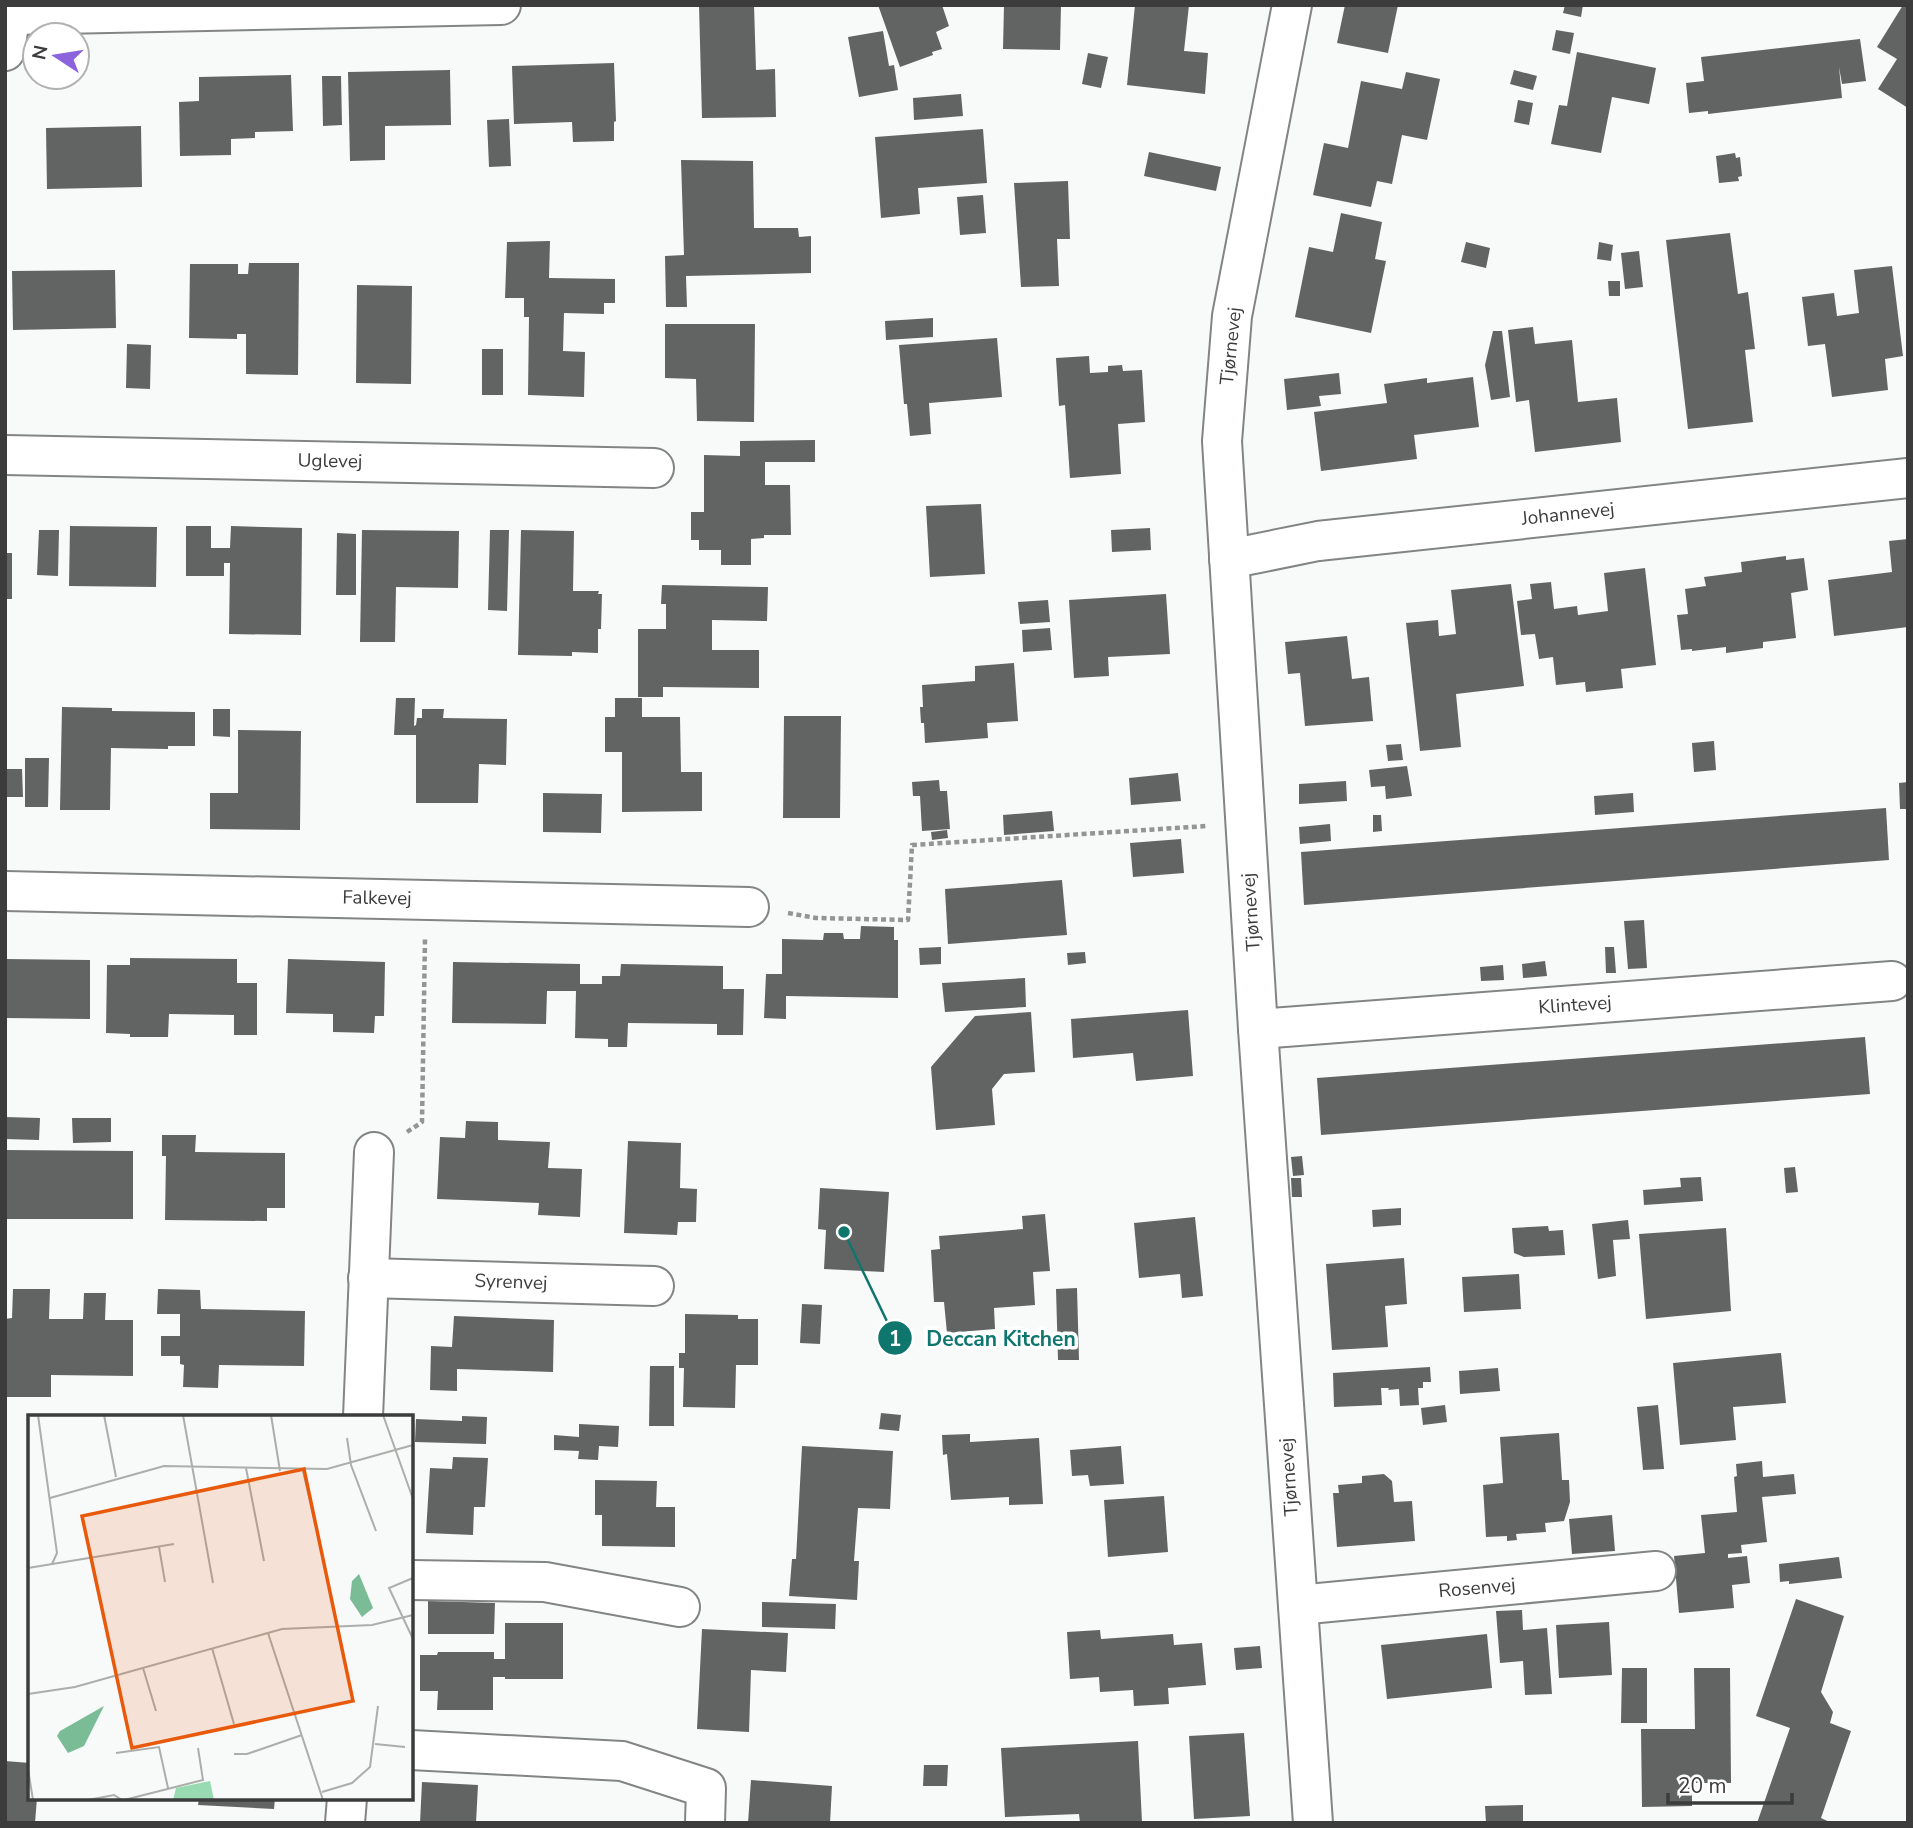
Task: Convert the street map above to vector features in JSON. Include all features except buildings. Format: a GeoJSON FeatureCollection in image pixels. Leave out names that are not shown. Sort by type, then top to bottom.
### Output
{"type":"FeatureCollection","features":[{"type":"Feature","properties":{"kind":"street"},"geometry":{"type":"LineString","coordinates":[[10,24],[501,5]]}},
{"type":"Feature","properties":{"kind":"street","name":"Tjørnevej"},"geometry":{"type":"LineString","coordinates":[[1292,5],[1232,316],[1222,441],[1258,1029],[1313,1823]]}},
{"type":"Feature","properties":{"kind":"street","name":"Uglevej"},"geometry":{"type":"LineString","coordinates":[[5,455],[654,468]]}},
{"type":"Feature","properties":{"kind":"street","name":"Johannevej"},"geometry":{"type":"LineString","coordinates":[[1229,559],[1318,541],[1908,478]]}},
{"type":"Feature","properties":{"kind":"street","name":"Falkevej"},"geometry":{"type":"LineString","coordinates":[[5,891],[750,906]]}},
{"type":"Feature","properties":{"kind":"street","name":"Klintevej"},"geometry":{"type":"LineString","coordinates":[[1258,1029],[1892,981]]}},
{"type":"Feature","properties":{"kind":"street"},"geometry":{"type":"LineString","coordinates":[[363,1415],[374,1152]]}},
{"type":"Feature","properties":{"kind":"street","name":"Syrenvej"},"geometry":{"type":"LineString","coordinates":[[368,1278],[654,1286]]}},
{"type":"Feature","properties":{"kind":"street","name":"Rosenvej"},"geometry":{"type":"LineString","coordinates":[[1298,1605],[1656,1571]]}},
{"type":"Feature","properties":{"kind":"street"},"geometry":{"type":"LineString","coordinates":[[413,1580],[545,1582],[680,1606]]}},
{"type":"Feature","properties":{"kind":"street"},"geometry":{"type":"LineString","coordinates":[[413,1750],[622,1761],[706,1788],[705,1823]]}},
{"type":"Feature","properties":{"kind":"street"},"geometry":{"type":"LineString","coordinates":[[345,1823],[347,1800]]}},
{"type":"Feature","properties":{"kind":"path"},"geometry":{"type":"LineString","coordinates":[[750,906],[816,918],[908,920],[912,845],[1245,823]]}},
{"type":"Feature","properties":{"kind":"path"},"geometry":{"type":"LineString","coordinates":[[422,1122],[425,936]]}},
{"type":"Feature","properties":{"kind":"place","name":"Deccan Kitchen"},"geometry":{"type":"Point","coordinates":[844,1232]}}]}
